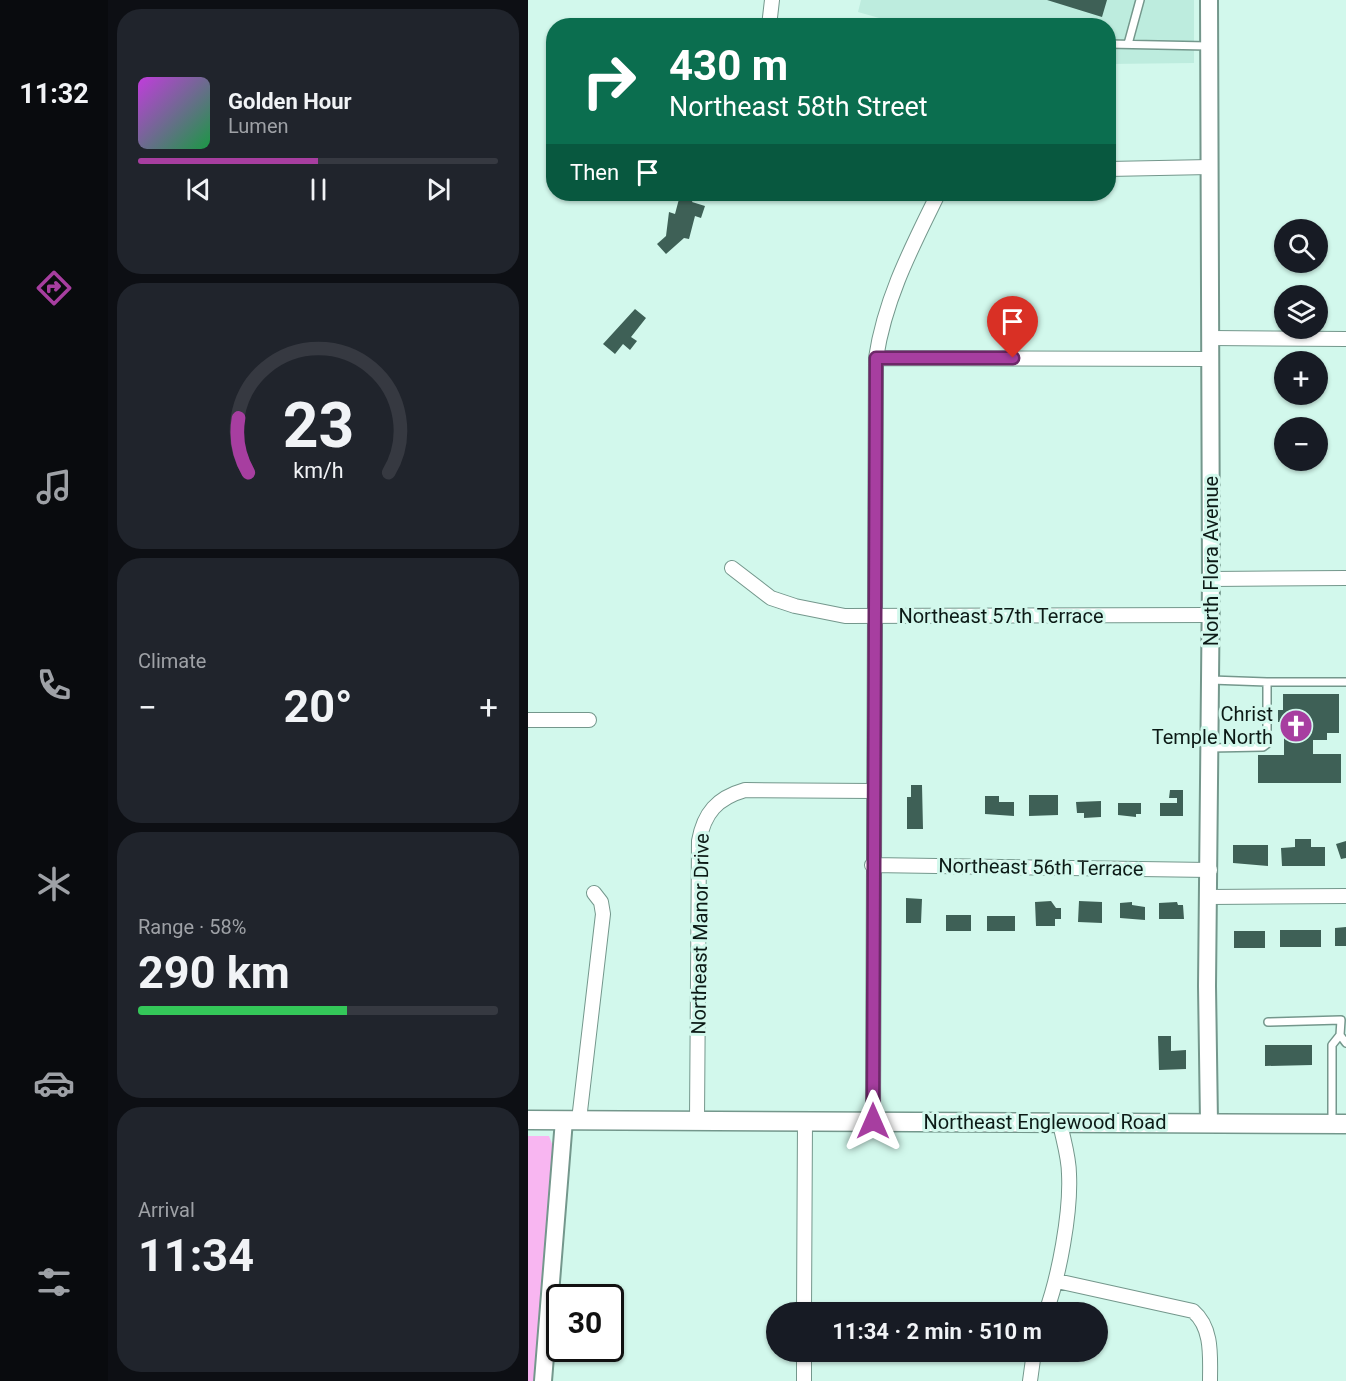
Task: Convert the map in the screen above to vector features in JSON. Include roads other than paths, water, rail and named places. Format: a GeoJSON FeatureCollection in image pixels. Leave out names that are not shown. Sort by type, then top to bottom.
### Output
{"type":"FeatureCollection","features":[{"type":"Feature","properties":{"kind":"main road","name":"Northeast Englewood Road"},"geometry":{"type":"LineString","coordinates":[[528,1120],[1339,1123]]}},
{"type":"Feature","properties":{"kind":"street"},"geometry":{"type":"LineString","coordinates":[[770,18],[772,0]]}},
{"type":"Feature","properties":{"kind":"street","name":"North Flora Avenue"},"geometry":{"type":"LineString","coordinates":[[1209,0],[1211,359],[1210,897],[1207,986],[1209,1122]]}},
{"type":"Feature","properties":{"kind":"street"},"geometry":{"type":"LineString","coordinates":[[1116,169],[1210,167]]}},
{"type":"Feature","properties":{"kind":"street"},"geometry":{"type":"LineString","coordinates":[[873,1121],[872,791],[876,358],[880,332],[894,285],[935,201]]}},
{"type":"Feature","properties":{"kind":"street"},"geometry":{"type":"LineString","coordinates":[[1210,338],[1346,339]]}},
{"type":"Feature","properties":{"kind":"street"},"geometry":{"type":"LineString","coordinates":[[876,358],[1211,359]]}},
{"type":"Feature","properties":{"kind":"street","name":"Northeast 57th Terrace"},"geometry":{"type":"LineString","coordinates":[[732,568],[771,598],[795,606],[845,616],[1211,615]]}},
{"type":"Feature","properties":{"kind":"street"},"geometry":{"type":"LineString","coordinates":[[1211,579],[1346,578]]}},
{"type":"Feature","properties":{"kind":"street"},"geometry":{"type":"LineString","coordinates":[[528,720],[589,720]]}},
{"type":"Feature","properties":{"kind":"street","name":"Northeast Manor Drive"},"geometry":{"type":"LineString","coordinates":[[697,1120],[699,841],[708,813],[724,798],[745,790],[872,791]]}},
{"type":"Feature","properties":{"kind":"street","name":"Northeast 56th Terrace"},"geometry":{"type":"LineString","coordinates":[[872,865],[1210,870]]}},
{"type":"Feature","properties":{"kind":"street"},"geometry":{"type":"LineString","coordinates":[[543,1381],[571,1120],[603,914],[601,902],[594,893]]}},
{"type":"Feature","properties":{"kind":"street"},"geometry":{"type":"LineString","coordinates":[[1210,897],[1346,896]]}},
{"type":"Feature","properties":{"kind":"street"},"geometry":{"type":"LineString","coordinates":[[804,1302],[805,1120]]}},
{"type":"Feature","properties":{"kind":"street"},"geometry":{"type":"LineString","coordinates":[[1050,1302],[1057,1281],[1070,1173],[1060,1123]]}},
{"type":"Feature","properties":{"kind":"street"},"geometry":{"type":"LineString","coordinates":[[1057,1281],[1185,1308],[1200,1319],[1210,1345],[1210,1381]]}},
{"type":"Feature","properties":{"kind":"street"},"geometry":{"type":"LineString","coordinates":[[804,1362],[804,1381]]}},
{"type":"Feature","properties":{"kind":"street"},"geometry":{"type":"LineString","coordinates":[[1030,1381],[1033,1362]]}},
{"type":"Feature","properties":{"kind":"lane"},"geometry":{"type":"LineString","coordinates":[[1128,44],[1140,0]]}},
{"type":"Feature","properties":{"kind":"lane"},"geometry":{"type":"LineString","coordinates":[[1116,44],[1210,46]]}},
{"type":"Feature","properties":{"kind":"lane"},"geometry":{"type":"LineString","coordinates":[[1211,680],[1346,682]]}},
{"type":"Feature","properties":{"kind":"lane"},"geometry":{"type":"LineString","coordinates":[[1210,748],[1263,747],[1267,744],[1267,681]]}},
{"type":"Feature","properties":{"kind":"lane"},"geometry":{"type":"LineString","coordinates":[[1268,1022],[1341,1020],[1340,1035],[1332,1045],[1339,1123]]}},
{"type":"Feature","properties":{"kind":"lane"},"geometry":{"type":"LineString","coordinates":[[1340,1035],[1346,1043]]}},
{"type":"Feature","properties":{"kind":"place","name":"Christ Temple North"},"geometry":{"type":"Point","coordinates":[1296,726]}}]}
